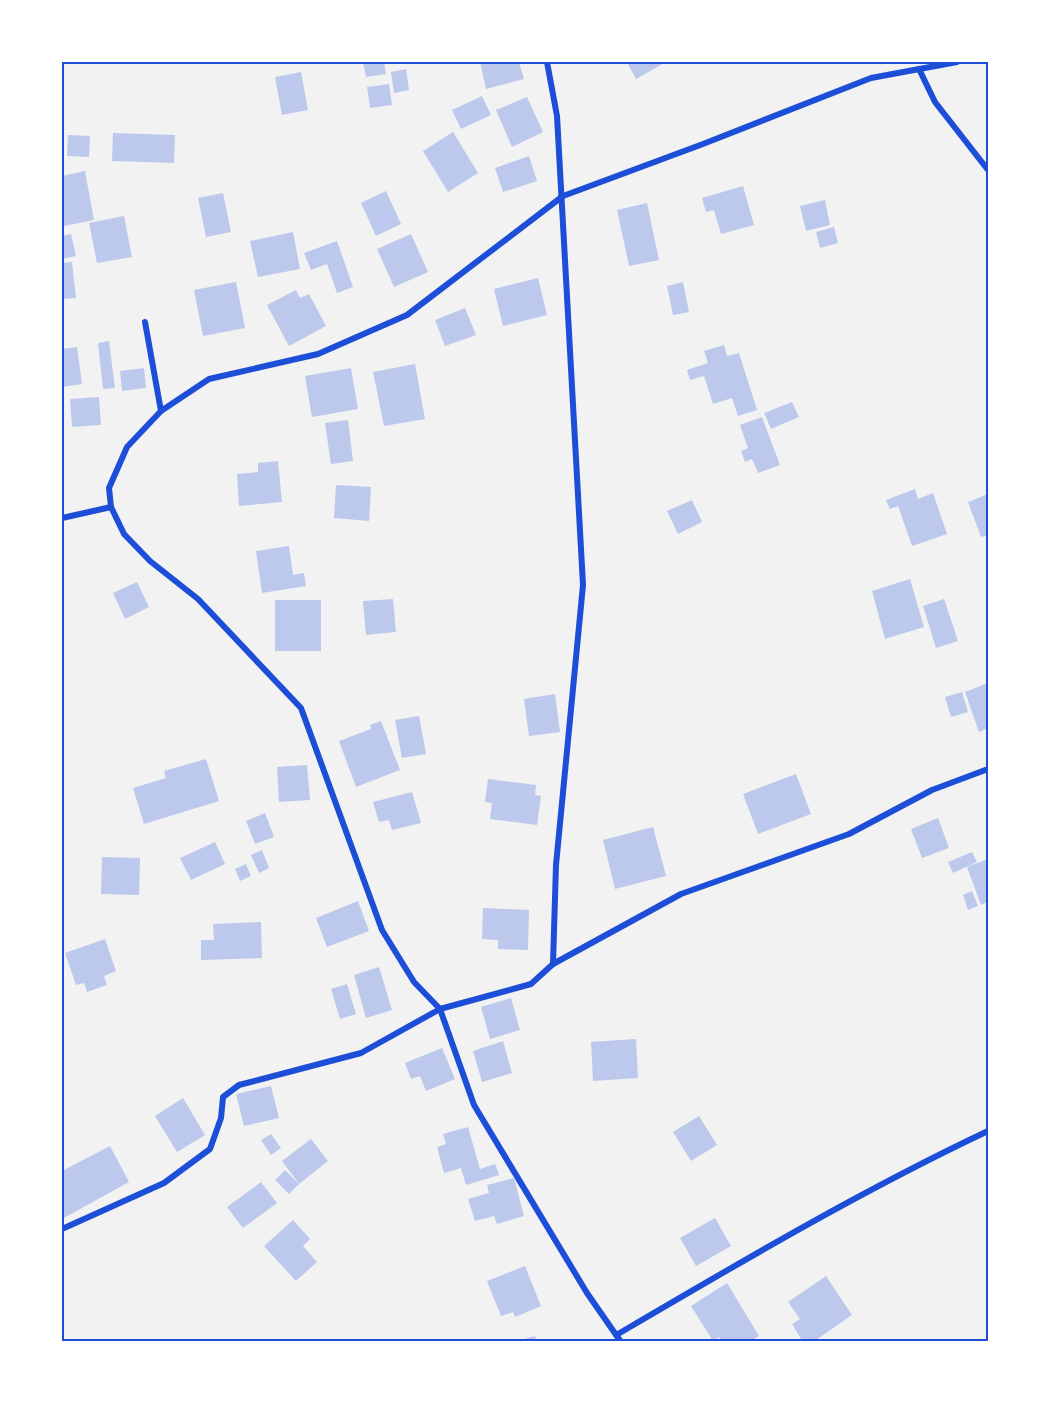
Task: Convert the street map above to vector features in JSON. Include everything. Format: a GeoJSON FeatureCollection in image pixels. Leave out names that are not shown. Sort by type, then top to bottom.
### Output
{"type":"FeatureCollection","features":[{"type":"Feature","properties":{"kind":"street"},"geometry":{"type":"LineString","coordinates":[[547,62],[557,116],[563,196],[570,376],[584,585],[556,865],[553,964]]}},
{"type":"Feature","properties":{"kind":"street"},"geometry":{"type":"LineString","coordinates":[[621,1341],[587,1293],[474,1105],[440,1009],[414,982],[382,930],[301,708],[198,599],[150,561],[124,534],[111,507],[110,489],[128,447],[161,411],[209,378],[318,354],[407,315],[563,196],[871,78],[957,62]]}},
{"type":"Feature","properties":{"kind":"street"},"geometry":{"type":"LineString","coordinates":[[919,69],[935,102],[988,170]]}},
{"type":"Feature","properties":{"kind":"street"},"geometry":{"type":"LineString","coordinates":[[145,322],[161,411]]}},
{"type":"Feature","properties":{"kind":"street"},"geometry":{"type":"LineString","coordinates":[[62,518],[111,507]]}},
{"type":"Feature","properties":{"kind":"street"},"geometry":{"type":"LineString","coordinates":[[62,1229],[164,1183],[210,1149],[221,1118],[223,1097],[239,1085],[361,1053],[440,1009],[531,984],[553,964],[681,894],[849,834],[932,790],[988,769]]}},
{"type":"Feature","properties":{"kind":"street"},"geometry":{"type":"LineString","coordinates":[[618,1334],[818,1220],[988,1131]]}},
{"type":"Feature","properties":{"kind":"building"},"geometry":{"type":"Polygon","coordinates":[[[363,62],[384,62],[386,74],[366,77],[363,62]]]}},
{"type":"Feature","properties":{"kind":"building"},"geometry":{"type":"Polygon","coordinates":[[[480,62],[519,62],[524,79],[486,89],[480,62]]]}},
{"type":"Feature","properties":{"kind":"building"},"geometry":{"type":"Polygon","coordinates":[[[627,62],[666,62],[636,79],[627,62]]]}},
{"type":"Feature","properties":{"kind":"building"},"geometry":{"type":"Polygon","coordinates":[[[406,69],[409,90],[394,93],[391,72],[406,69]]]}},
{"type":"Feature","properties":{"kind":"building"},"geometry":{"type":"Polygon","coordinates":[[[301,72],[308,110],[282,115],[275,77],[301,72]]]}},
{"type":"Feature","properties":{"kind":"building"},"geometry":{"type":"Polygon","coordinates":[[[389,84],[392,105],[370,108],[367,87],[389,84]]]}},
{"type":"Feature","properties":{"kind":"building"},"geometry":{"type":"Polygon","coordinates":[[[482,96],[491,115],[461,129],[452,110],[482,96]]]}},
{"type":"Feature","properties":{"kind":"building"},"geometry":{"type":"Polygon","coordinates":[[[527,97],[543,132],[512,147],[496,110],[527,97]]]}},
{"type":"Feature","properties":{"kind":"building"},"geometry":{"type":"Polygon","coordinates":[[[453,132],[478,173],[448,192],[423,151],[453,132]]]}},
{"type":"Feature","properties":{"kind":"building"},"geometry":{"type":"Polygon","coordinates":[[[113,133],[175,135],[174,163],[112,161],[113,133]]]}},
{"type":"Feature","properties":{"kind":"building"},"geometry":{"type":"Polygon","coordinates":[[[68,135],[90,136],[89,157],[67,156],[68,135]]]}},
{"type":"Feature","properties":{"kind":"building"},"geometry":{"type":"Polygon","coordinates":[[[529,156],[537,181],[503,192],[495,168],[529,156]]]}},
{"type":"Feature","properties":{"kind":"building"},"geometry":{"type":"Polygon","coordinates":[[[85,171],[94,220],[64,226],[62,176],[85,171]]]}},
{"type":"Feature","properties":{"kind":"building"},"geometry":{"type":"Polygon","coordinates":[[[743,186],[754,225],[721,234],[714,210],[706,212],[702,198],[743,186]]]}},
{"type":"Feature","properties":{"kind":"building"},"geometry":{"type":"Polygon","coordinates":[[[386,191],[401,224],[376,236],[361,203],[386,191]]]}},
{"type":"Feature","properties":{"kind":"building"},"geometry":{"type":"Polygon","coordinates":[[[223,193],[231,232],[206,237],[198,198],[223,193]]]}},
{"type":"Feature","properties":{"kind":"building"},"geometry":{"type":"Polygon","coordinates":[[[825,200],[830,225],[806,231],[800,206],[825,200]]]}},
{"type":"Feature","properties":{"kind":"building"},"geometry":{"type":"Polygon","coordinates":[[[647,203],[659,260],[629,266],[617,210],[647,203]]]}},
{"type":"Feature","properties":{"kind":"building"},"geometry":{"type":"Polygon","coordinates":[[[124,216],[132,257],[97,263],[89,223],[124,216]]]}},
{"type":"Feature","properties":{"kind":"building"},"geometry":{"type":"Polygon","coordinates":[[[834,227],[838,243],[820,248],[816,232],[834,227]]]}},
{"type":"Feature","properties":{"kind":"building"},"geometry":{"type":"Polygon","coordinates":[[[293,232],[300,269],[258,277],[250,241],[293,232]]]}},
{"type":"Feature","properties":{"kind":"building"},"geometry":{"type":"Polygon","coordinates":[[[71,234],[76,256],[62,259],[62,236],[71,234]]]}},
{"type":"Feature","properties":{"kind":"building"},"geometry":{"type":"Polygon","coordinates":[[[411,234],[428,272],[394,287],[377,249],[411,234]]]}},
{"type":"Feature","properties":{"kind":"building"},"geometry":{"type":"Polygon","coordinates":[[[337,241],[353,287],[337,293],[327,264],[311,270],[304,253],[337,241]]]}},
{"type":"Feature","properties":{"kind":"building"},"geometry":{"type":"Polygon","coordinates":[[[72,262],[76,298],[62,299],[62,263],[72,262]]]}},
{"type":"Feature","properties":{"kind":"building"},"geometry":{"type":"Polygon","coordinates":[[[538,278],[547,315],[503,326],[494,289],[538,278]]]}},
{"type":"Feature","properties":{"kind":"building"},"geometry":{"type":"Polygon","coordinates":[[[236,282],[245,328],[203,336],[194,290],[236,282]]]}},
{"type":"Feature","properties":{"kind":"building"},"geometry":{"type":"Polygon","coordinates":[[[683,282],[689,312],[673,315],[667,286],[683,282]]]}},
{"type":"Feature","properties":{"kind":"building"},"geometry":{"type":"Polygon","coordinates":[[[296,290],[300,298],[309,294],[326,326],[289,346],[267,305],[296,290]]]}},
{"type":"Feature","properties":{"kind":"building"},"geometry":{"type":"Polygon","coordinates":[[[465,308],[476,335],[445,346],[435,320],[465,308]]]}},
{"type":"Feature","properties":{"kind":"building"},"geometry":{"type":"Polygon","coordinates":[[[109,341],[115,388],[103,389],[98,343],[109,341]]]}},
{"type":"Feature","properties":{"kind":"building"},"geometry":{"type":"Polygon","coordinates":[[[724,345],[727,356],[739,353],[757,410],[738,416],[732,398],[713,404],[704,376],[690,380],[687,370],[708,363],[704,351],[724,345]]]}},
{"type":"Feature","properties":{"kind":"building"},"geometry":{"type":"Polygon","coordinates":[[[77,347],[82,384],[62,387],[62,349],[77,347]]]}},
{"type":"Feature","properties":{"kind":"building"},"geometry":{"type":"Polygon","coordinates":[[[415,364],[425,419],[384,426],[373,372],[415,364]]]}},
{"type":"Feature","properties":{"kind":"building"},"geometry":{"type":"Polygon","coordinates":[[[144,368],[146,388],[122,391],[120,371],[144,368]]]}},
{"type":"Feature","properties":{"kind":"building"},"geometry":{"type":"Polygon","coordinates":[[[351,368],[358,409],[312,417],[305,376],[351,368]]]}},
{"type":"Feature","properties":{"kind":"building"},"geometry":{"type":"Polygon","coordinates":[[[99,397],[101,425],[72,427],[70,399],[99,397]]]}},
{"type":"Feature","properties":{"kind":"building"},"geometry":{"type":"Polygon","coordinates":[[[792,402],[799,417],[771,429],[764,413],[792,402]]]}},
{"type":"Feature","properties":{"kind":"building"},"geometry":{"type":"Polygon","coordinates":[[[762,417],[780,465],[758,473],[752,459],[745,462],[741,451],[748,448],[740,425],[762,417]]]}},
{"type":"Feature","properties":{"kind":"building"},"geometry":{"type":"Polygon","coordinates":[[[348,420],[353,461],[331,464],[325,423],[348,420]]]}},
{"type":"Feature","properties":{"kind":"building"},"geometry":{"type":"Polygon","coordinates":[[[278,461],[282,502],[239,506],[237,474],[258,472],[258,463],[278,461]]]}},
{"type":"Feature","properties":{"kind":"building"},"geometry":{"type":"Polygon","coordinates":[[[336,485],[371,487],[369,521],[334,518],[336,485]]]}},
{"type":"Feature","properties":{"kind":"building"},"geometry":{"type":"Polygon","coordinates":[[[915,489],[918,499],[933,493],[947,534],[912,546],[898,506],[890,509],[886,500],[915,489]]]}},
{"type":"Feature","properties":{"kind":"building"},"geometry":{"type":"Polygon","coordinates":[[[988,494],[988,535],[981,537],[968,502],[988,494]]]}},
{"type":"Feature","properties":{"kind":"building"},"geometry":{"type":"Polygon","coordinates":[[[692,500],[702,522],[678,534],[667,511],[692,500]]]}},
{"type":"Feature","properties":{"kind":"building"},"geometry":{"type":"Polygon","coordinates":[[[289,546],[293,575],[304,573],[306,586],[262,593],[256,551],[289,546]]]}},
{"type":"Feature","properties":{"kind":"building"},"geometry":{"type":"Polygon","coordinates":[[[910,579],[924,627],[885,639],[872,591],[910,579]]]}},
{"type":"Feature","properties":{"kind":"building"},"geometry":{"type":"Polygon","coordinates":[[[137,582],[149,607],[125,619],[113,593],[137,582]]]}},
{"type":"Feature","properties":{"kind":"building"},"geometry":{"type":"Polygon","coordinates":[[[393,599],[396,632],[366,635],[363,601],[393,599]]]}},
{"type":"Feature","properties":{"kind":"building"},"geometry":{"type":"Polygon","coordinates":[[[944,599],[958,641],[936,648],[923,606],[944,599]]]}},
{"type":"Feature","properties":{"kind":"building"},"geometry":{"type":"Polygon","coordinates":[[[275,600],[321,600],[321,651],[275,651],[275,600]]]}},
{"type":"Feature","properties":{"kind":"building"},"geometry":{"type":"Polygon","coordinates":[[[988,683],[988,728],[979,732],[965,692],[988,683]]]}},
{"type":"Feature","properties":{"kind":"building"},"geometry":{"type":"Polygon","coordinates":[[[962,692],[968,712],[951,717],[945,697],[962,692]]]}},
{"type":"Feature","properties":{"kind":"building"},"geometry":{"type":"Polygon","coordinates":[[[555,694],[560,732],[529,736],[524,699],[555,694]]]}},
{"type":"Feature","properties":{"kind":"building"},"geometry":{"type":"Polygon","coordinates":[[[419,716],[426,754],[402,758],[395,720],[419,716]]]}},
{"type":"Feature","properties":{"kind":"building"},"geometry":{"type":"Polygon","coordinates":[[[381,721],[400,770],[356,787],[339,741],[371,729],[370,725],[381,721]]]}},
{"type":"Feature","properties":{"kind":"building"},"geometry":{"type":"Polygon","coordinates":[[[206,759],[219,801],[144,824],[133,788],[166,778],[164,771],[206,759]]]}},
{"type":"Feature","properties":{"kind":"building"},"geometry":{"type":"Polygon","coordinates":[[[307,765],[310,800],[279,802],[277,767],[307,765]]]}},
{"type":"Feature","properties":{"kind":"building"},"geometry":{"type":"Polygon","coordinates":[[[796,774],[811,814],[758,834],[743,794],[796,774]]]}},
{"type":"Feature","properties":{"kind":"building"},"geometry":{"type":"Polygon","coordinates":[[[488,779],[536,785],[535,795],[541,796],[537,825],[490,819],[492,803],[485,802],[488,779]]]}},
{"type":"Feature","properties":{"kind":"building"},"geometry":{"type":"Polygon","coordinates":[[[412,792],[421,823],[392,830],[389,820],[379,822],[373,802],[412,792]]]}},
{"type":"Feature","properties":{"kind":"building"},"geometry":{"type":"Polygon","coordinates":[[[265,813],[274,837],[255,844],[246,821],[265,813]]]}},
{"type":"Feature","properties":{"kind":"building"},"geometry":{"type":"Polygon","coordinates":[[[938,818],[949,848],[922,858],[911,829],[938,818]]]}},
{"type":"Feature","properties":{"kind":"building"},"geometry":{"type":"Polygon","coordinates":[[[653,827],[666,876],[615,889],[603,840],[653,827]]]}},
{"type":"Feature","properties":{"kind":"building"},"geometry":{"type":"Polygon","coordinates":[[[215,842],[225,864],[191,880],[180,858],[215,842]]]}},
{"type":"Feature","properties":{"kind":"building"},"geometry":{"type":"Polygon","coordinates":[[[262,850],[269,868],[259,873],[251,855],[262,850]]]}},
{"type":"Feature","properties":{"kind":"building"},"geometry":{"type":"Polygon","coordinates":[[[972,852],[977,862],[953,873],[948,862],[972,852]]]}},
{"type":"Feature","properties":{"kind":"building"},"geometry":{"type":"Polygon","coordinates":[[[102,857],[140,858],[139,895],[101,894],[102,857]]]}},
{"type":"Feature","properties":{"kind":"building"},"geometry":{"type":"Polygon","coordinates":[[[988,859],[988,902],[981,905],[967,867],[988,859]]]}},
{"type":"Feature","properties":{"kind":"building"},"geometry":{"type":"Polygon","coordinates":[[[246,864],[251,876],[240,881],[235,869],[246,864]]]}},
{"type":"Feature","properties":{"kind":"building"},"geometry":{"type":"Polygon","coordinates":[[[972,891],[978,906],[968,910],[963,895],[972,891]]]}},
{"type":"Feature","properties":{"kind":"building"},"geometry":{"type":"Polygon","coordinates":[[[358,901],[369,931],[327,947],[316,918],[358,901]]]}},
{"type":"Feature","properties":{"kind":"building"},"geometry":{"type":"Polygon","coordinates":[[[483,908],[529,910],[528,950],[498,949],[498,940],[482,939],[483,908]]]}},
{"type":"Feature","properties":{"kind":"building"},"geometry":{"type":"Polygon","coordinates":[[[261,922],[262,958],[201,960],[201,940],[214,940],[213,924],[261,922]]]}},
{"type":"Feature","properties":{"kind":"building"},"geometry":{"type":"Polygon","coordinates":[[[105,939],[116,971],[104,976],[107,985],[87,992],[84,983],[76,985],[65,953],[105,939]]]}},
{"type":"Feature","properties":{"kind":"building"},"geometry":{"type":"Polygon","coordinates":[[[379,967],[392,1010],[366,1018],[354,975],[379,967]]]}},
{"type":"Feature","properties":{"kind":"building"},"geometry":{"type":"Polygon","coordinates":[[[347,984],[356,1014],[340,1019],[331,989],[347,984]]]}},
{"type":"Feature","properties":{"kind":"building"},"geometry":{"type":"Polygon","coordinates":[[[511,998],[520,1030],[490,1039],[481,1007],[511,998]]]}},
{"type":"Feature","properties":{"kind":"building"},"geometry":{"type":"Polygon","coordinates":[[[636,1039],[638,1078],[593,1081],[591,1042],[636,1039]]]}},
{"type":"Feature","properties":{"kind":"building"},"geometry":{"type":"Polygon","coordinates":[[[503,1041],[512,1073],[482,1082],[473,1051],[503,1041]]]}},
{"type":"Feature","properties":{"kind":"building"},"geometry":{"type":"Polygon","coordinates":[[[442,1048],[455,1079],[426,1091],[420,1076],[411,1079],[405,1063],[442,1048]]]}},
{"type":"Feature","properties":{"kind":"building"},"geometry":{"type":"Polygon","coordinates":[[[271,1086],[279,1118],[244,1126],[236,1094],[271,1086]]]}},
{"type":"Feature","properties":{"kind":"building"},"geometry":{"type":"Polygon","coordinates":[[[183,1098],[205,1135],[177,1152],[155,1116],[183,1098]]]}},
{"type":"Feature","properties":{"kind":"building"},"geometry":{"type":"Polygon","coordinates":[[[699,1116],[717,1145],[691,1161],[673,1132],[699,1116]]]}},
{"type":"Feature","properties":{"kind":"building"},"geometry":{"type":"Polygon","coordinates":[[[468,1127],[480,1169],[495,1164],[499,1175],[466,1185],[461,1168],[444,1173],[437,1147],[446,1144],[443,1134],[468,1127]]]}},
{"type":"Feature","properties":{"kind":"building"},"geometry":{"type":"Polygon","coordinates":[[[271,1134],[281,1148],[271,1155],[261,1140],[271,1134]]]}},
{"type":"Feature","properties":{"kind":"building"},"geometry":{"type":"Polygon","coordinates":[[[311,1139],[328,1161],[299,1184],[282,1161],[311,1139]]]}},
{"type":"Feature","properties":{"kind":"building"},"geometry":{"type":"Polygon","coordinates":[[[110,1146],[129,1182],[62,1219],[62,1171],[110,1146]]]}},
{"type":"Feature","properties":{"kind":"building"},"geometry":{"type":"Polygon","coordinates":[[[285,1170],[299,1184],[289,1194],[275,1180],[285,1170]]]}},
{"type":"Feature","properties":{"kind":"building"},"geometry":{"type":"Polygon","coordinates":[[[514,1178],[524,1216],[497,1224],[494,1216],[475,1221],[468,1199],[489,1193],[487,1185],[514,1178]]]}},
{"type":"Feature","properties":{"kind":"building"},"geometry":{"type":"Polygon","coordinates":[[[261,1182],[277,1203],[243,1228],[227,1207],[261,1182]]]}},
{"type":"Feature","properties":{"kind":"building"},"geometry":{"type":"Polygon","coordinates":[[[715,1218],[731,1246],[696,1266],[680,1238],[715,1218]]]}},
{"type":"Feature","properties":{"kind":"building"},"geometry":{"type":"Polygon","coordinates":[[[293,1220],[310,1239],[303,1246],[317,1262],[296,1281],[264,1246],[293,1220]]]}},
{"type":"Feature","properties":{"kind":"building"},"geometry":{"type":"Polygon","coordinates":[[[525,1266],[541,1306],[515,1317],[513,1312],[501,1316],[487,1281],[525,1266]]]}},
{"type":"Feature","properties":{"kind":"building"},"geometry":{"type":"Polygon","coordinates":[[[826,1276],[852,1315],[813,1342],[803,1342],[792,1324],[800,1319],[788,1302],[826,1276]]]}},
{"type":"Feature","properties":{"kind":"building"},"geometry":{"type":"Polygon","coordinates":[[[727,1283],[759,1336],[749,1342],[722,1342],[719,1337],[713,1341],[691,1306],[727,1283]]]}},
{"type":"Feature","properties":{"kind":"building"},"geometry":{"type":"Polygon","coordinates":[[[535,1336],[537,1342],[517,1341],[535,1336]]]}}]}
